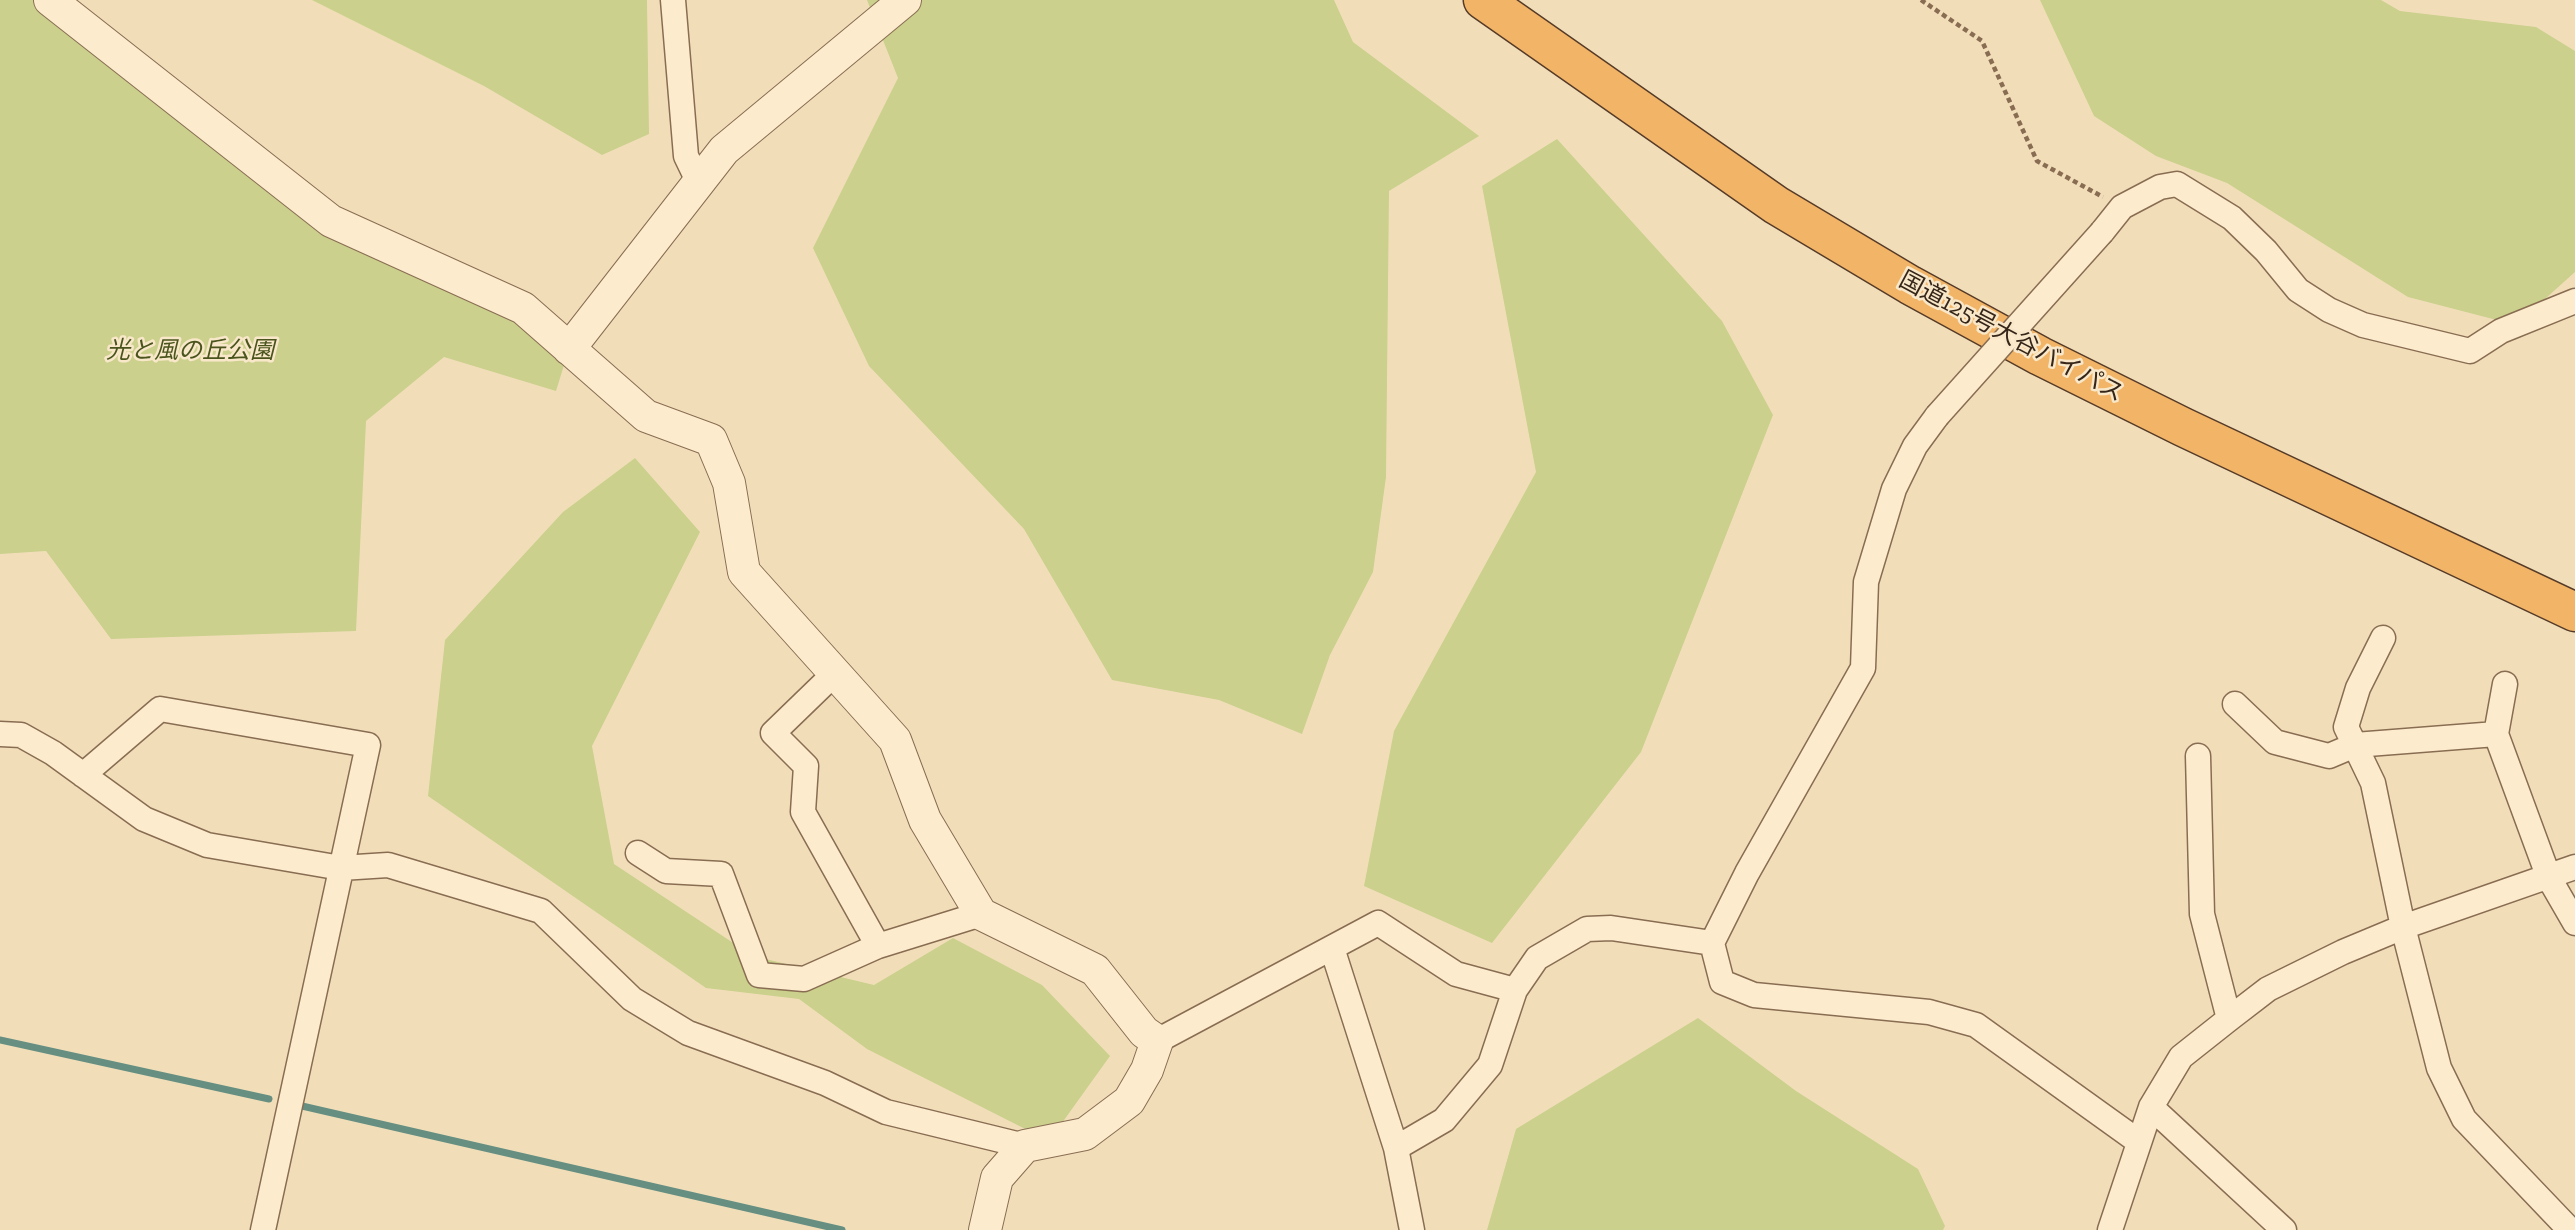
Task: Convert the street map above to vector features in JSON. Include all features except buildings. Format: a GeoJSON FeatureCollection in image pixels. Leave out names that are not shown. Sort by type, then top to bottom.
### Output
{"type":"FeatureCollection","features":[{"type":"Feature","properties":{"kind":"highway","name":"国道125号大谷バイパス"},"geometry":{"type":"LineString","coordinates":[[1483,0],[1776,205],[1910,285],[2040,356],[2183,428],[2575,612]]}},
{"type":"Feature","properties":{"kind":"street"},"geometry":{"type":"LineString","coordinates":[[50,0],[331,220],[523,308],[646,416],[711,440],[729,483],[744,572],[895,740],[925,820],[981,914],[1095,970],[1144,1031],[1157,1041]]}},
{"type":"Feature","properties":{"kind":"street"},"geometry":{"type":"LineString","coordinates":[[673,0],[686,156],[699,183]]}},
{"type":"Feature","properties":{"kind":"street"},"geometry":{"type":"LineString","coordinates":[[569,349],[724,150],[905,0]]}},
{"type":"Feature","properties":{"kind":"street"},"geometry":{"type":"LineString","coordinates":[[2139,1142],[1976,1024],[1929,1012],[1754,995],[1722,982],[1712,943],[1747,873],[1863,668],[1866,582],[1894,489],[1915,446],[1937,416],[2122,207],[2160,187],[2177,184],[2232,218],[2266,251],[2298,290],[2329,310],[2363,325],[2470,351],[2501,331],[2575,300]]}},
{"type":"Feature","properties":{"kind":"street"},"geometry":{"type":"LineString","coordinates":[[2383,638],[2358,688],[2347,727],[2373,783],[2403,927],[2439,1068],[2464,1119],[2570,1230]]}},
{"type":"Feature","properties":{"kind":"street"},"geometry":{"type":"LineString","coordinates":[[835,673],[773,733],[806,766],[803,813],[878,946]]}},
{"type":"Feature","properties":{"kind":"street"},"geometry":{"type":"LineString","coordinates":[[2505,684],[2496,734],[2549,878],[2575,923]]}},
{"type":"Feature","properties":{"kind":"street"},"geometry":{"type":"LineString","coordinates":[[2235,704],[2275,742],[2329,756],[2355,745],[2496,734]]}},
{"type":"Feature","properties":{"kind":"street"},"geometry":{"type":"LineString","coordinates":[[83,775],[160,709],[368,745],[263,1230]]}},
{"type":"Feature","properties":{"kind":"street"},"geometry":{"type":"LineString","coordinates":[[0,734],[21,735],[144,819],[206,845],[341,868],[388,865],[541,911],[632,999],[688,1033],[825,1083],[886,1112],[1025,1146],[1085,1134],[1129,1101],[1147,1070],[1157,1041],[1378,923],[1456,974],[1515,990]]}},
{"type":"Feature","properties":{"kind":"street"},"geometry":{"type":"LineString","coordinates":[[2198,756],[2202,914],[2229,1019]]}},
{"type":"Feature","properties":{"kind":"street"},"geometry":{"type":"LineString","coordinates":[[638,853],[666,872],[721,874],[759,975],[804,979],[878,946],[981,914]]}},
{"type":"Feature","properties":{"kind":"street"},"geometry":{"type":"LineString","coordinates":[[2110,1230],[2151,1107],[2181,1057],[2229,1019],[2268,989],[2343,951],[2403,927],[2575,867]]}},
{"type":"Feature","properties":{"kind":"street"},"geometry":{"type":"LineString","coordinates":[[1396,1148],[1444,1120],[1490,1065],[1515,990],[1537,958],[1587,929],[1611,928],[1712,943]]}},
{"type":"Feature","properties":{"kind":"street"},"geometry":{"type":"LineString","coordinates":[[1332,948],[1396,1148],[1412,1230]]}},
{"type":"Feature","properties":{"kind":"street"},"geometry":{"type":"LineString","coordinates":[[2151,1107],[2284,1230]]}},
{"type":"Feature","properties":{"kind":"street"},"geometry":{"type":"LineString","coordinates":[[985,1230],[997,1178],[1025,1146]]}},
{"type":"Feature","properties":{"kind":"path"},"geometry":{"type":"LineString","coordinates":[[1921,0],[1982,41],[2037,161],[2122,207]]}},
{"type":"Feature","properties":{"kind":"green space","name":"光と風の丘公園"},"geometry":{"type":"Polygon","coordinates":[[[0,0],[50,0],[331,221],[569,349],[556,391],[444,357],[366,421],[356,631],[111,639],[46,551],[0,554],[0,0]]]}},
{"type":"Feature","properties":{"kind":"green space"},"geometry":{"type":"Polygon","coordinates":[[[312,0],[647,0],[649,134],[602,155],[484,86],[312,0]]]}},
{"type":"Feature","properties":{"kind":"green space"},"geometry":{"type":"Polygon","coordinates":[[[867,0],[1334,0],[1353,42],[1479,136],[1389,191],[1386,477],[1373,572],[1330,655],[1302,734],[1219,700],[1112,680],[1024,529],[869,366],[813,248],[898,78],[867,0]]]}},
{"type":"Feature","properties":{"kind":"green space"},"geometry":{"type":"Polygon","coordinates":[[[2040,0],[2381,0],[2400,11],[2536,27],[2575,51],[2575,272],[2516,325],[2408,297],[2227,183],[2156,156],[2094,116],[2040,0]]]}},
{"type":"Feature","properties":{"kind":"green space"},"geometry":{"type":"Polygon","coordinates":[[[1557,139],[1722,321],[1773,415],[1641,752],[1492,943],[1364,886],[1394,731],[1536,472],[1482,186],[1557,139]]]}},
{"type":"Feature","properties":{"kind":"green space"},"geometry":{"type":"Polygon","coordinates":[[[635,458],[700,532],[592,746],[614,864],[753,956],[874,985],[953,938],[1042,985],[1110,1056],[1049,1141],[867,1049],[799,999],[706,988],[428,796],[445,640],[563,512],[635,458]]]}},
{"type":"Feature","properties":{"kind":"green space"},"geometry":{"type":"Polygon","coordinates":[[[1698,1018],[1796,1091],[1918,1169],[1945,1226],[1943,1230],[1487,1230],[1516,1129],[1698,1018]]]}},
{"type":"Feature","properties":{"kind":"waterway"},"geometry":{"type":"LineString","coordinates":[[0,1040],[269,1099]]}},
{"type":"Feature","properties":{"kind":"waterway"},"geometry":{"type":"LineString","coordinates":[[302,1106],[842,1230]]}}]}
